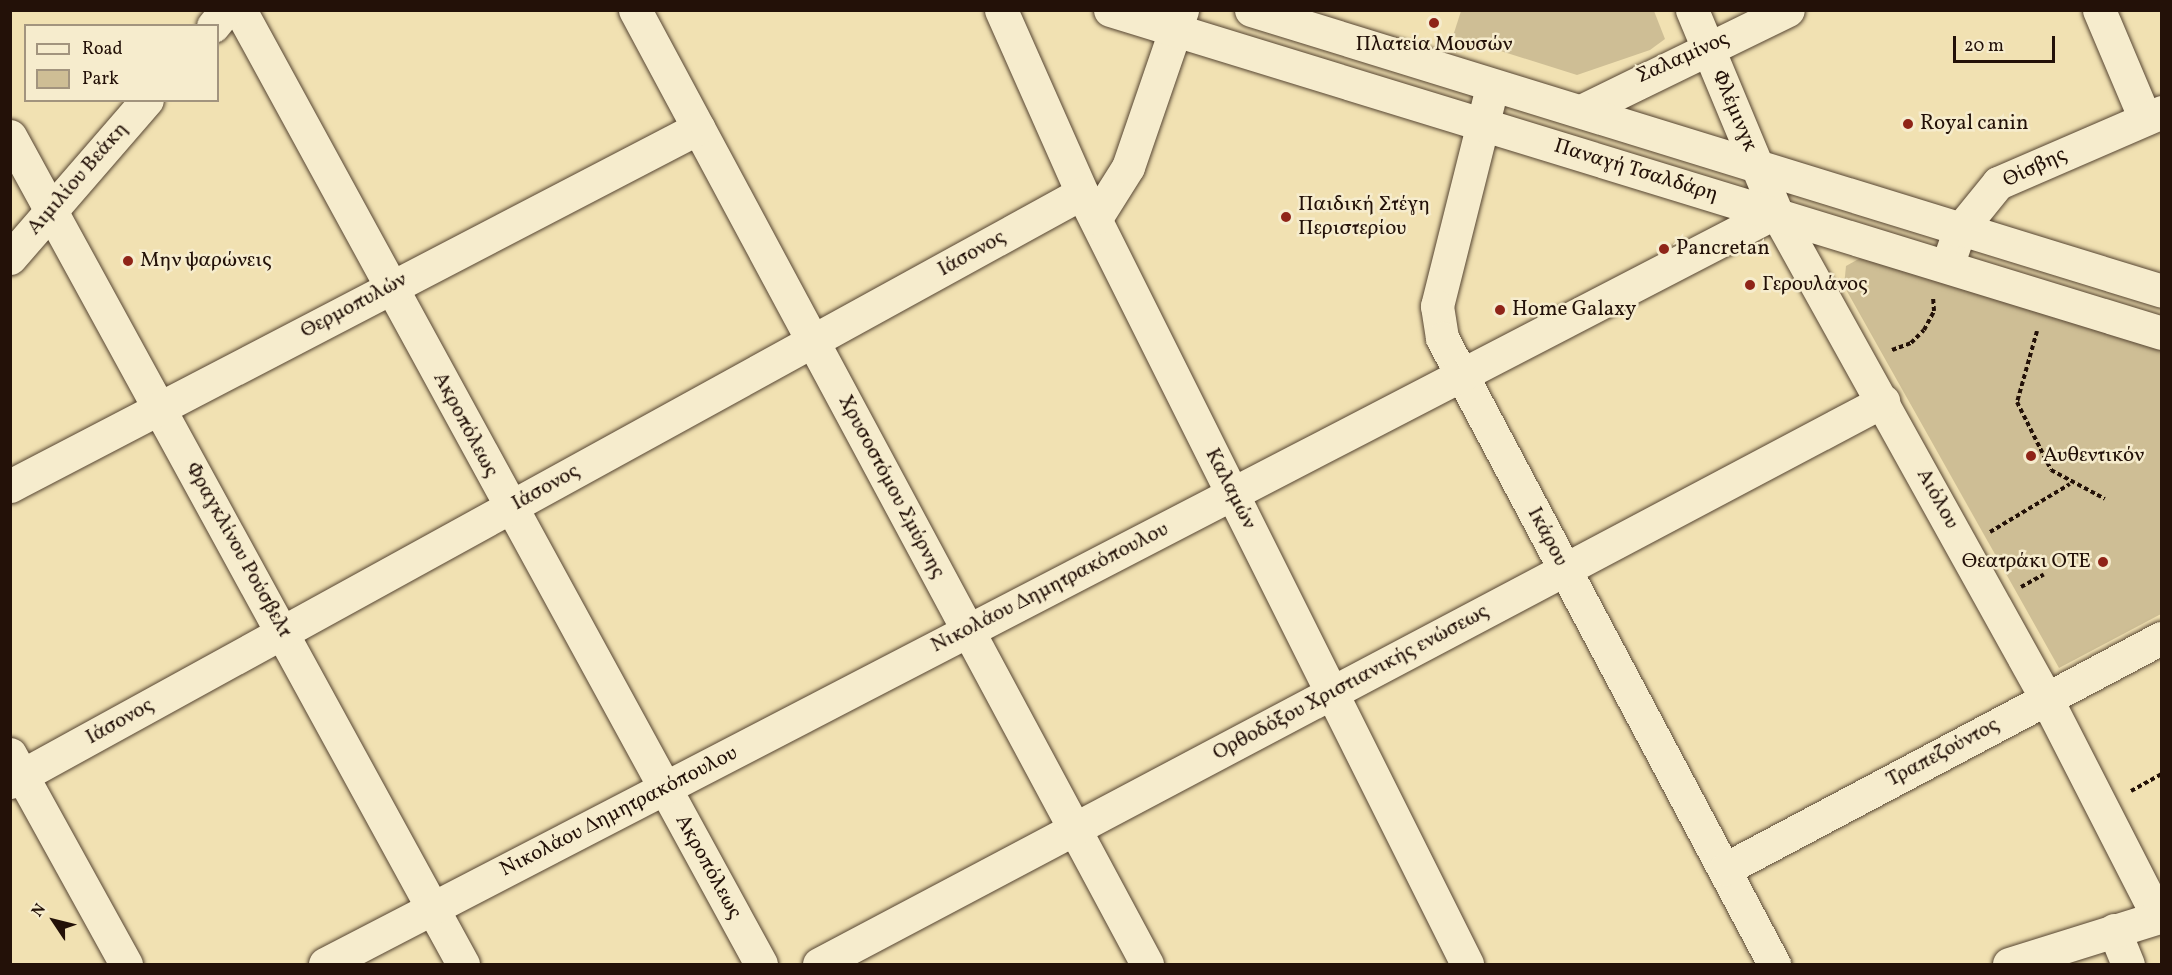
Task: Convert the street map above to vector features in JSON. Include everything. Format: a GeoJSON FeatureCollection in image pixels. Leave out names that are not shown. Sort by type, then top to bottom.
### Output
{"type":"FeatureCollection","features":[{"type":"Feature","properties":{"kind":"street"},"geometry":{"type":"LineString","coordinates":[[215,24],[226,10]]}},
{"type":"Feature","properties":{"kind":"street","name":"Ακροπόλεως"},"geometry":{"type":"LineString","coordinates":[[240,10],[509,508],[761,964]]}},
{"type":"Feature","properties":{"kind":"street","name":"Χρυσοστόμου Σμύρνης"},"geometry":{"type":"LineString","coordinates":[[635,10],[1147,964]]}},
{"type":"Feature","properties":{"kind":"street","name":"Καλαμών"},"geometry":{"type":"LineString","coordinates":[[1001,10],[1089,205],[1232,494],[1335,691],[1467,964]]}},
{"type":"Feature","properties":{"kind":"street","name":"Παναγή Τσαλδάρη"},"geometry":{"type":"LineString","coordinates":[[1110,10],[1179,21],[1481,125],[1776,212],[2162,333]]}},
{"type":"Feature","properties":{"kind":"street","name":"Παναγή Τσαλδάρη"},"geometry":{"type":"LineString","coordinates":[[1251,10],[1492,87],[1581,111],[1959,231],[2162,291]]}},
{"type":"Feature","properties":{"kind":"street","name":"Φλέμινγκ"},"geometry":{"type":"LineString","coordinates":[[1692,10],[1776,212]]}},
{"type":"Feature","properties":{"kind":"street","name":"Σαλαμίνος"},"geometry":{"type":"LineString","coordinates":[[1581,111],[1788,10]]}},
{"type":"Feature","properties":{"kind":"street"},"geometry":{"type":"LineString","coordinates":[[2099,10],[2153,116]]}},
{"type":"Feature","properties":{"kind":"street","name":"Ιάσονος"},"geometry":{"type":"LineString","coordinates":[[14,771],[283,632],[814,340],[1089,205],[1128,167],[1179,21]]}},
{"type":"Feature","properties":{"kind":"street","name":"Ικάρου"},"geometry":{"type":"LineString","coordinates":[[1492,87],[1437,306],[1442,338],[1774,964]]}},
{"type":"Feature","properties":{"kind":"street","name":"Αιμιλίου Βεάκη"},"geometry":{"type":"LineString","coordinates":[[10,258],[145,102]]}},
{"type":"Feature","properties":{"kind":"street","name":"Θίσβης"},"geometry":{"type":"LineString","coordinates":[[1947,266],[1959,231],[1998,183],[2153,116]]}},
{"type":"Feature","properties":{"kind":"street","name":"Θερμοπυλών"},"geometry":{"type":"LineString","coordinates":[[10,486],[161,410],[390,286],[698,128]]}},
{"type":"Feature","properties":{"kind":"street","name":"Φραγκλίνου Ρούσβελτ"},"geometry":{"type":"LineString","coordinates":[[10,136],[463,964]]}},
{"type":"Feature","properties":{"kind":"street","name":"Αιόλου"},"geometry":{"type":"LineString","coordinates":[[1776,212],[2046,698],[2160,917]]}},
{"type":"Feature","properties":{"kind":"street","name":"Νικολάου Δημητρακόπουλου"},"geometry":{"type":"LineString","coordinates":[[325,964],[1776,212]]}},
{"type":"Feature","properties":{"kind":"street","name":"Ορθοδόξου Χριστιανικής ενώσεως"},"geometry":{"type":"LineString","coordinates":[[819,964],[1883,401]]}},
{"type":"Feature","properties":{"kind":"street","name":"Τραπεζούντος"},"geometry":{"type":"LineString","coordinates":[[1725,869],[2162,638]]}},
{"type":"Feature","properties":{"kind":"street"},"geometry":{"type":"LineString","coordinates":[[14,771],[126,964]]}},
{"type":"Feature","properties":{"kind":"street"},"geometry":{"type":"LineString","coordinates":[[2009,964],[2160,917]]}},
{"type":"Feature","properties":{"kind":"street"},"geometry":{"type":"LineString","coordinates":[[2114,930],[2128,964]]}},
{"type":"Feature","properties":{"kind":"path"},"geometry":{"type":"LineString","coordinates":[[1852,347],[1896,350],[1924,330],[1933,298],[1913,256]]}},
{"type":"Feature","properties":{"kind":"path"},"geometry":{"type":"LineString","coordinates":[[2046,297],[2017,402],[2051,470],[2070,484],[2105,499]]}},
{"type":"Feature","properties":{"kind":"path"},"geometry":{"type":"LineString","coordinates":[[1964,548],[2070,484]]}},
{"type":"Feature","properties":{"kind":"green space"},"geometry":{"type":"Polygon","coordinates":[[[1461,11],[1654,11],[1665,39],[1650,50],[1577,75],[1453,36],[1461,11]]]}},
{"type":"Feature","properties":{"kind":"green space"},"geometry":{"type":"Polygon","coordinates":[[[1864,256],[2161,346],[2161,614],[2059,668],[1844,286],[1846,266],[1864,256]]]}},
{"type":"Feature","properties":{"kind":"place","name":"Πλατεία Μουσών"},"geometry":{"type":"Point","coordinates":[1434,23]}},
{"type":"Feature","properties":{"kind":"place","name":"Royal canin"},"geometry":{"type":"Point","coordinates":[1908,124]}},
{"type":"Feature","properties":{"kind":"place","name":"Παιδική Στέγη Περιστερίου"},"geometry":{"type":"Point","coordinates":[1286,217]}},
{"type":"Feature","properties":{"kind":"place","name":"Pancretan"},"geometry":{"type":"Point","coordinates":[1664,249]}},
{"type":"Feature","properties":{"kind":"place","name":"Μην ψαρώνεις"},"geometry":{"type":"Point","coordinates":[128,261]}},
{"type":"Feature","properties":{"kind":"place","name":"Γερουλάνος"},"geometry":{"type":"Point","coordinates":[1750,285]}},
{"type":"Feature","properties":{"kind":"place","name":"Home Galaxy"},"geometry":{"type":"Point","coordinates":[1500,310]}},
{"type":"Feature","properties":{"kind":"place","name":"Αυθεντικόν"},"geometry":{"type":"Point","coordinates":[2031,456]}},
{"type":"Feature","properties":{"kind":"place","name":"Θεατράκι ΟΤΕ"},"geometry":{"type":"Point","coordinates":[2103,562]}}]}
